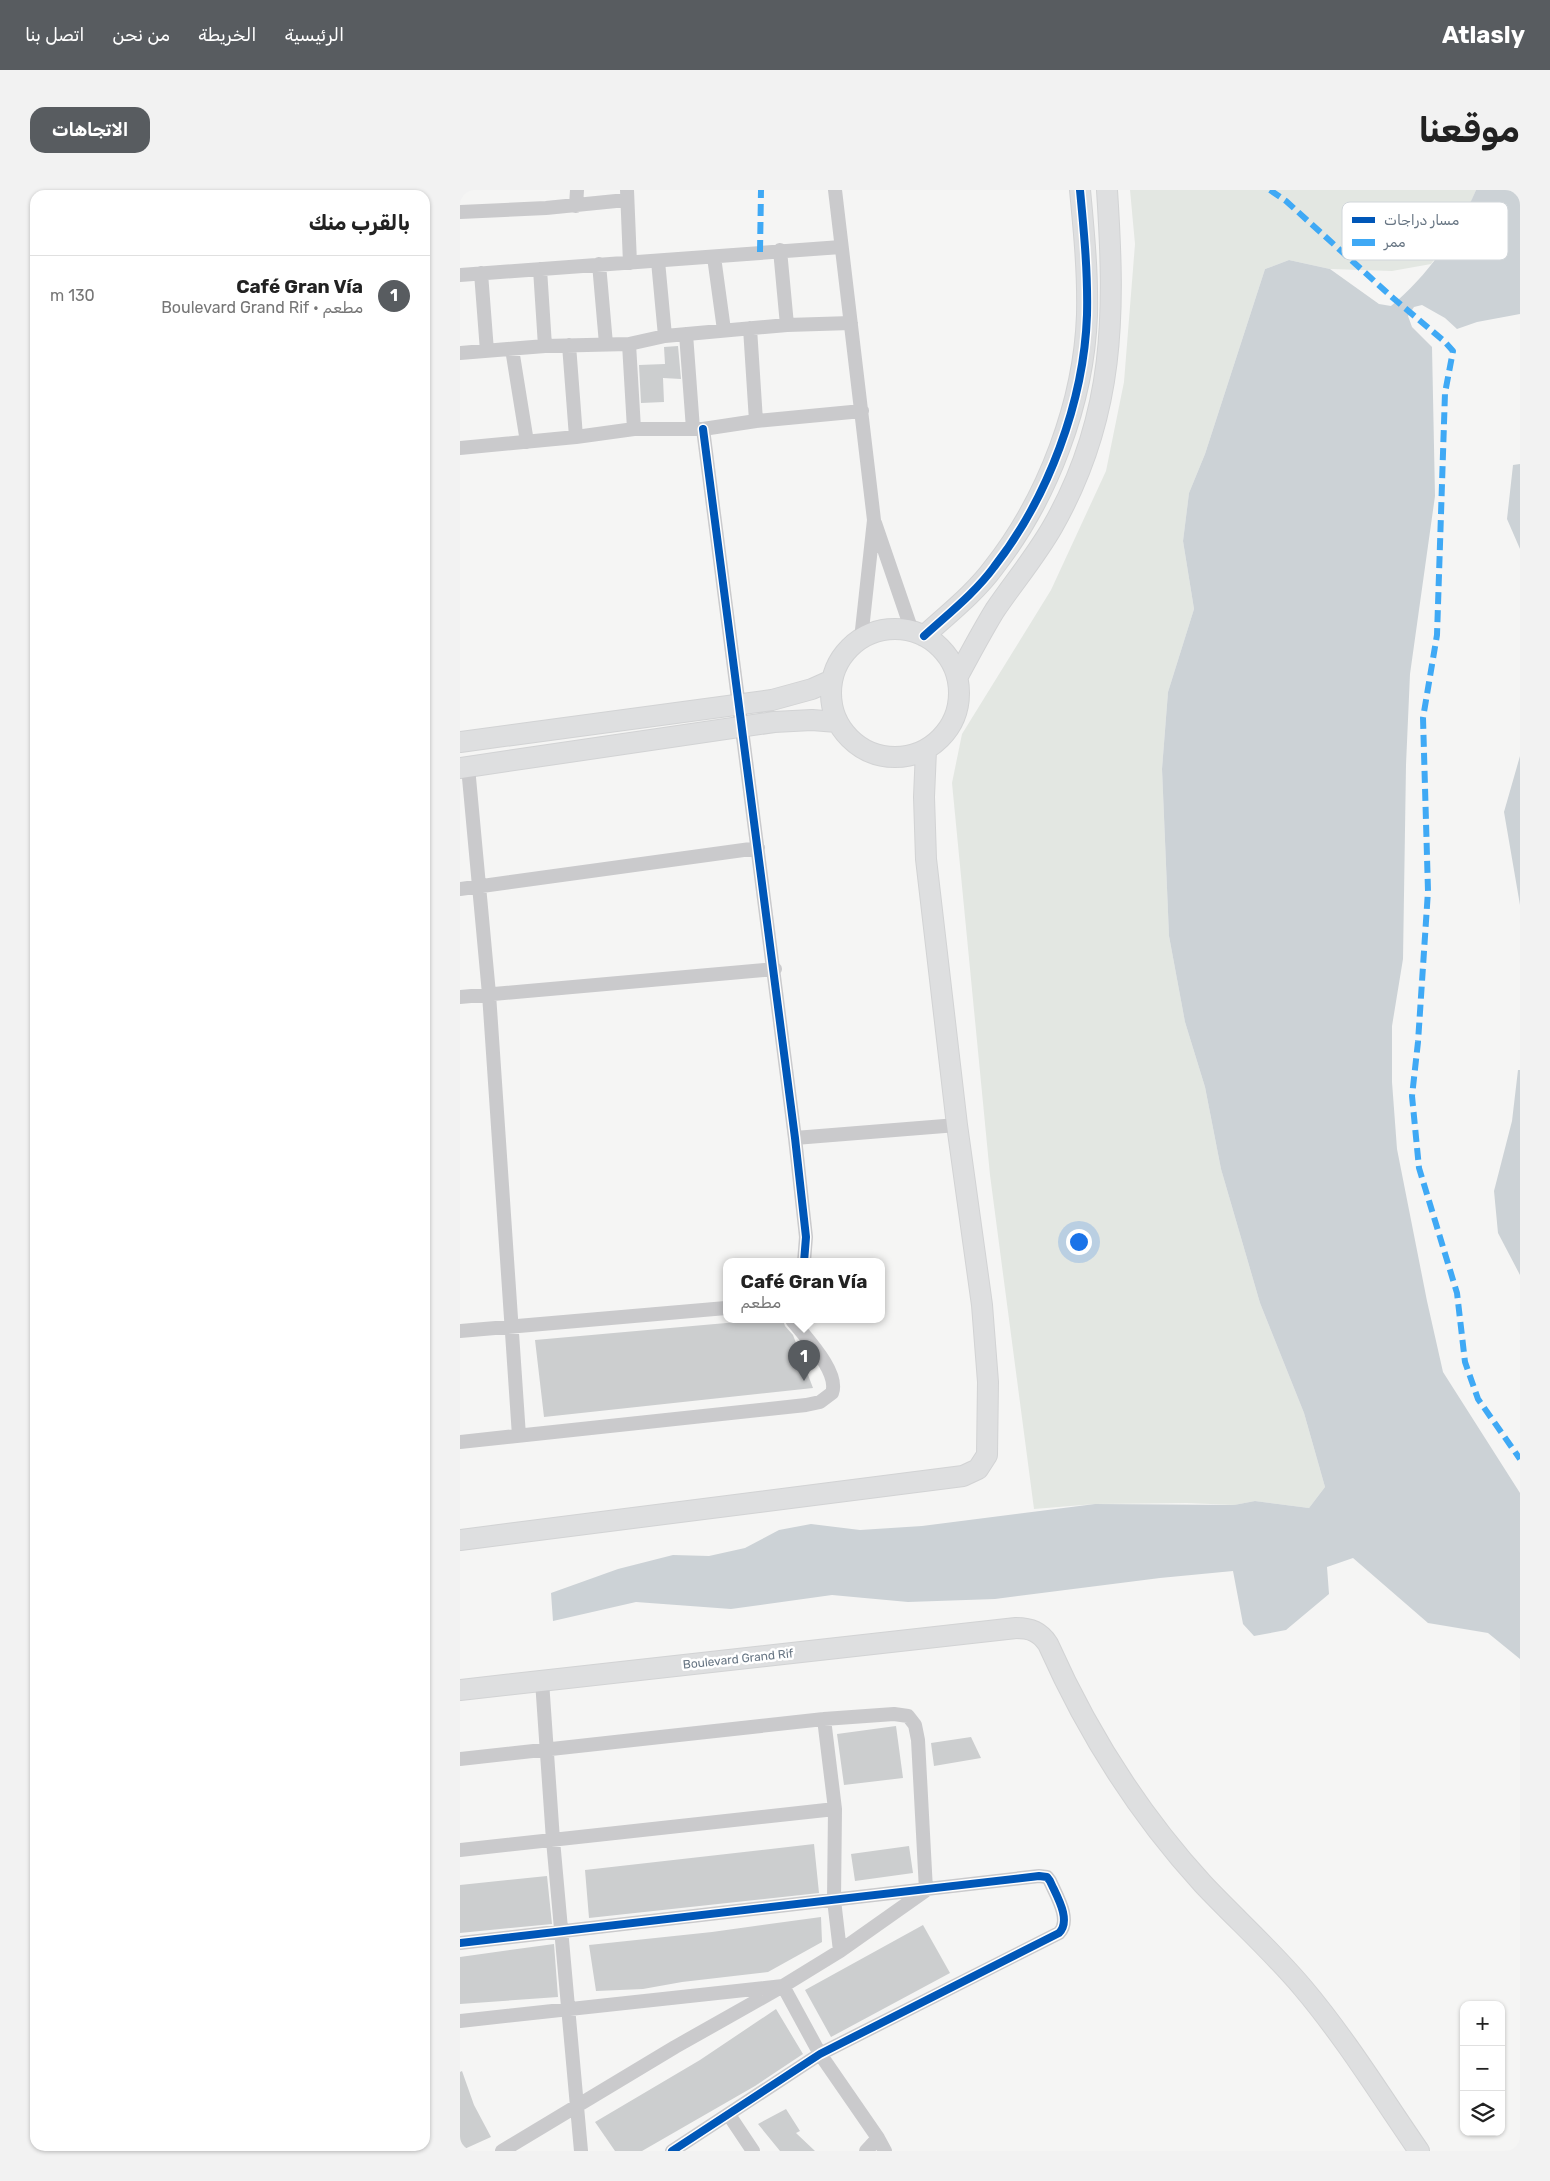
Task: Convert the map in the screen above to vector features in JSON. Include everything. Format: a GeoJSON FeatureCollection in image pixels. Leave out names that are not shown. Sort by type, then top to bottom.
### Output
{"type":"FeatureCollection","features":[{"type":"Feature","properties":{"kind":"main road"},"geometry":{"type":"LineString","coordinates":[[918,634],[975,590],[994,567],[1015,537],[1039,496],[1057,455],[1074,400],[1082,363],[1087,317],[1087,270],[1080,190]]}},
{"type":"Feature","properties":{"kind":"main road"},"geometry":{"type":"LineString","coordinates":[[958,676],[996,610],[1053,526],[1083,463],[1092,436],[1101,401],[1111,323],[1112,281],[1107,190]]}},
{"type":"Feature","properties":{"kind":"main road"},"geometry":{"type":"LineString","coordinates":[[886,630],[918,634],[939,646],[950,660],[958,676],[960,692],[958,709],[952,724],[942,738],[926,750],[902,757],[874,754],[859,746],[847,736],[837,722],[832,708],[832,680],[838,664],[848,650],[861,639],[886,630]]}},
{"type":"Feature","properties":{"kind":"main road"},"geometry":{"type":"LineString","coordinates":[[460,742],[792,696],[832,680]]}},
{"type":"Feature","properties":{"kind":"main road"},"geometry":{"type":"LineString","coordinates":[[464,767],[774,722],[812,720],[837,722]]}},
{"type":"Feature","properties":{"kind":"main road"},"geometry":{"type":"LineString","coordinates":[[460,1540],[927,1481],[971,1474],[984,1463],[988,1447],[988,1382],[984,1322],[957,1125],[926,859],[924,797],[926,750]]}},
{"type":"Feature","properties":{"kind":"main road","name":"Boulevard Grand Rif"},"geometry":{"type":"LineString","coordinates":[[460,1690],[1016,1628],[1035,1631],[1043,1636],[1090,1730],[1142,1810],[1203,1884],[1276,1958],[1325,2014],[1419,2151]]}},
{"type":"Feature","properties":{"kind":"street"},"geometry":{"type":"LineString","coordinates":[[576,206],[577,190]]}},
{"type":"Feature","properties":{"kind":"street"},"geometry":{"type":"LineString","coordinates":[[835,190],[874,520],[861,639]]}},
{"type":"Feature","properties":{"kind":"street"},"geometry":{"type":"LineString","coordinates":[[460,212],[576,206],[627,195],[630,263]]}},
{"type":"Feature","properties":{"kind":"street"},"geometry":{"type":"LineString","coordinates":[[460,275],[841,247]]}},
{"type":"Feature","properties":{"kind":"street"},"geometry":{"type":"LineString","coordinates":[[780,250],[787,324]]}},
{"type":"Feature","properties":{"kind":"street"},"geometry":{"type":"LineString","coordinates":[[714,257],[724,330]]}},
{"type":"Feature","properties":{"kind":"street"},"geometry":{"type":"LineString","coordinates":[[658,261],[665,336]]}},
{"type":"Feature","properties":{"kind":"street"},"geometry":{"type":"LineString","coordinates":[[599,264],[606,344]]}},
{"type":"Feature","properties":{"kind":"street"},"geometry":{"type":"LineString","coordinates":[[540,269],[545,346]]}},
{"type":"Feature","properties":{"kind":"street"},"geometry":{"type":"LineString","coordinates":[[481,273],[487,351]]}},
{"type":"Feature","properties":{"kind":"street"},"geometry":{"type":"LineString","coordinates":[[460,353],[545,346],[629,344],[665,336],[787,324],[851,324]]}},
{"type":"Feature","properties":{"kind":"street"},"geometry":{"type":"LineString","coordinates":[[750,328],[756,421]]}},
{"type":"Feature","properties":{"kind":"street"},"geometry":{"type":"LineString","coordinates":[[686,334],[775,969],[796,1138],[806,1237],[804,1258]]}},
{"type":"Feature","properties":{"kind":"street"},"geometry":{"type":"LineString","coordinates":[[629,344],[634,429]]}},
{"type":"Feature","properties":{"kind":"street"},"geometry":{"type":"LineString","coordinates":[[569,345],[576,437]]}},
{"type":"Feature","properties":{"kind":"street"},"geometry":{"type":"LineString","coordinates":[[512,349],[527,442]]}},
{"type":"Feature","properties":{"kind":"street"},"geometry":{"type":"LineString","coordinates":[[460,448],[576,437],[634,429],[698,429],[756,421],[862,411]]}},
{"type":"Feature","properties":{"kind":"street"},"geometry":{"type":"LineString","coordinates":[[874,520],[918,634]]}},
{"type":"Feature","properties":{"kind":"street"},"geometry":{"type":"LineString","coordinates":[[464,767],[490,994],[519,1436]]}},
{"type":"Feature","properties":{"kind":"street"},"geometry":{"type":"LineString","coordinates":[[460,889],[758,848]]}},
{"type":"Feature","properties":{"kind":"street"},"geometry":{"type":"LineString","coordinates":[[460,997],[775,969]]}},
{"type":"Feature","properties":{"kind":"street"},"geometry":{"type":"LineString","coordinates":[[796,1138],[957,1125]]}},
{"type":"Feature","properties":{"kind":"street"},"geometry":{"type":"LineString","coordinates":[[460,1331],[723,1308]]}},
{"type":"Feature","properties":{"kind":"street"},"geometry":{"type":"LineString","coordinates":[[460,1442],[820,1402],[832,1394],[834,1382],[828,1367],[794,1323]]}},
{"type":"Feature","properties":{"kind":"street"},"geometry":{"type":"LineString","coordinates":[[542,1681],[553,1840],[581,2151]]}},
{"type":"Feature","properties":{"kind":"street"},"geometry":{"type":"LineString","coordinates":[[460,1759],[547,1748],[824,1720],[894,1714],[908,1716],[912,1719],[919,1751],[926,1890]]}},
{"type":"Feature","properties":{"kind":"street"},"geometry":{"type":"LineString","coordinates":[[824,1720],[836,1809],[834,1900],[840,1951]]}},
{"type":"Feature","properties":{"kind":"street"},"geometry":{"type":"LineString","coordinates":[[460,1850],[836,1809]]}},
{"type":"Feature","properties":{"kind":"street"},"geometry":{"type":"LineString","coordinates":[[460,1943],[1042,1876],[1047,1877],[1050,1881],[1063,1914],[1064,1927],[1059,1933],[820,2054],[672,2151]]}},
{"type":"Feature","properties":{"kind":"street"},"geometry":{"type":"LineString","coordinates":[[502,2151],[840,1951],[926,1890]]}},
{"type":"Feature","properties":{"kind":"street"},"geometry":{"type":"LineString","coordinates":[[783,1986],[820,2054],[885,2151]]}},
{"type":"Feature","properties":{"kind":"street"},"geometry":{"type":"LineString","coordinates":[[460,2021],[783,1986]]}},
{"type":"Feature","properties":{"kind":"street"},"geometry":{"type":"LineString","coordinates":[[729,2115],[753,2151]]}},
{"type":"Feature","properties":{"kind":"street"},"geometry":{"type":"LineString","coordinates":[[866,2151],[878,2138]]}},
{"type":"Feature","properties":{"kind":"shaded area"},"geometry":{"type":"Polygon","coordinates":[[[1130,190],[1476,190],[1471,202],[1342,202],[1342,260],[1434,260],[1431,264],[1392,271],[1330,269],[1289,260],[1265,269],[1205,454],[1189,493],[1183,541],[1194,609],[1168,692],[1162,769],[1169,936],[1185,1022],[1205,1087],[1221,1169],[1260,1303],[1304,1413],[1325,1487],[1309,1508],[1255,1501],[1234,1505],[1187,1503],[1095,1504],[1034,1509],[990,1175],[952,783],[962,734],[1051,590],[1106,471],[1124,382],[1135,244],[1130,190]]]}},
{"type":"Feature","properties":{"kind":"shaded area"},"geometry":{"type":"Polygon","coordinates":[[[1476,190],[1520,190],[1520,314],[1477,322],[1457,329],[1445,318],[1422,305],[1414,307],[1408,316],[1412,327],[1432,347],[1435,496],[1410,674],[1406,765],[1403,959],[1392,1026],[1392,1082],[1397,1149],[1443,1372],[1520,1493],[1520,1659],[1488,1633],[1428,1623],[1353,1558],[1327,1567],[1329,1594],[1286,1630],[1254,1636],[1243,1624],[1233,1571],[1160,1578],[995,1599],[908,1602],[832,1595],[731,1609],[636,1602],[553,1621],[551,1593],[618,1569],[673,1555],[709,1556],[745,1548],[779,1530],[811,1524],[860,1530],[922,1526],[1095,1504],[1234,1505],[1255,1501],[1309,1508],[1325,1487],[1304,1413],[1260,1303],[1221,1169],[1205,1087],[1185,1022],[1169,936],[1162,769],[1168,692],[1194,609],[1183,541],[1189,493],[1205,454],[1265,269],[1289,260],[1330,269],[1379,304],[1391,306],[1417,281],[1434,260],[1508,260],[1508,202],[1470,202],[1476,190]]]}},
{"type":"Feature","properties":{"kind":"shaded area"},"geometry":{"type":"Polygon","coordinates":[[[1520,464],[1520,549],[1507,519],[1513,465],[1520,464]]]}},
{"type":"Feature","properties":{"kind":"shaded area"},"geometry":{"type":"Polygon","coordinates":[[[1520,756],[1520,905],[1504,812],[1520,756]]]}},
{"type":"Feature","properties":{"kind":"shaded area"},"geometry":{"type":"Polygon","coordinates":[[[1518,1070],[1520,1070],[1520,1275],[1498,1233],[1494,1191],[1512,1121],[1518,1070]]]}},
{"type":"Feature","properties":{"kind":"building"},"geometry":{"type":"Polygon","coordinates":[[[678,346],[681,379],[663,378],[664,402],[641,403],[639,365],[665,364],[664,347],[678,346]]]}},
{"type":"Feature","properties":{"kind":"building"},"geometry":{"type":"Polygon","coordinates":[[[726,1323],[784,1323],[793,1335],[813,1388],[544,1417],[535,1340],[726,1323]]]}},
{"type":"Feature","properties":{"kind":"building"},"geometry":{"type":"Polygon","coordinates":[[[896,1726],[903,1778],[844,1785],[837,1734],[896,1726]]]}},
{"type":"Feature","properties":{"kind":"building"},"geometry":{"type":"Polygon","coordinates":[[[971,1737],[981,1758],[934,1766],[931,1743],[971,1737]]]}},
{"type":"Feature","properties":{"kind":"building"},"geometry":{"type":"Polygon","coordinates":[[[814,1844],[819,1893],[589,1918],[585,1870],[814,1844]]]}},
{"type":"Feature","properties":{"kind":"building"},"geometry":{"type":"Polygon","coordinates":[[[909,1846],[913,1873],[855,1881],[851,1854],[909,1846]]]}},
{"type":"Feature","properties":{"kind":"building"},"geometry":{"type":"Polygon","coordinates":[[[547,1876],[552,1924],[460,1933],[460,1885],[547,1876]]]}},
{"type":"Feature","properties":{"kind":"building"},"geometry":{"type":"Polygon","coordinates":[[[821,1917],[822,1942],[768,1972],[682,1982],[643,1989],[596,1991],[589,1945],[712,1932],[821,1917]]]}},
{"type":"Feature","properties":{"kind":"building"},"geometry":{"type":"Polygon","coordinates":[[[923,1925],[950,1973],[831,2037],[805,1990],[923,1925]]]}},
{"type":"Feature","properties":{"kind":"building"},"geometry":{"type":"Polygon","coordinates":[[[554,1944],[558,1997],[460,2004],[460,1957],[554,1944]]]}},
{"type":"Feature","properties":{"kind":"building"},"geometry":{"type":"Polygon","coordinates":[[[776,2009],[803,2054],[755,2086],[642,2151],[615,2151],[595,2122],[700,2060],[776,2009]]]}},
{"type":"Feature","properties":{"kind":"building"},"geometry":{"type":"Polygon","coordinates":[[[462,2071],[474,2105],[491,2137],[460,2151],[460,2072],[462,2071]]]}},
{"type":"Feature","properties":{"kind":"building"},"geometry":{"type":"Polygon","coordinates":[[[786,2109],[800,2131],[796,2133],[815,2151],[780,2151],[758,2124],[786,2109]]]}},
{"type":"Feature","properties":{"kind":"marked path"},"geometry":{"type":"LineString","coordinates":[[760,252],[761,190]]}},
{"type":"Feature","properties":{"kind":"marked path"},"geometry":{"type":"LineString","coordinates":[[1270,190],[1286,201],[1342,252]]}},
{"type":"Feature","properties":{"kind":"marked path"},"geometry":{"type":"LineString","coordinates":[[1351,260],[1453,351],[1445,393],[1437,635],[1423,718],[1428,891],[1418,1042],[1412,1096],[1419,1168],[1457,1293],[1465,1362],[1478,1399],[1520,1459]]}},
{"type":"Feature","properties":{"kind":"cycle path"},"geometry":{"type":"LineString","coordinates":[[924,636],[987,577],[1031,511],[1060,448],[1079,381],[1087,315],[1086,268],[1080,190]]}},
{"type":"Feature","properties":{"kind":"cycle path"},"geometry":{"type":"LineString","coordinates":[[703,429],[795,1138],[806,1237],[804,1258]]}},
{"type":"Feature","properties":{"kind":"cycle path"},"geometry":{"type":"LineString","coordinates":[[460,1943],[1039,1876],[1047,1877],[1050,1881],[1062,1907],[1064,1921],[1063,1928],[1059,1933],[820,2054],[672,2151]]}},
{"type":"Feature","properties":{"kind":"place","name":"Café Gran Vía"},"geometry":{"type":"Point","coordinates":[804,1381]}}]}
